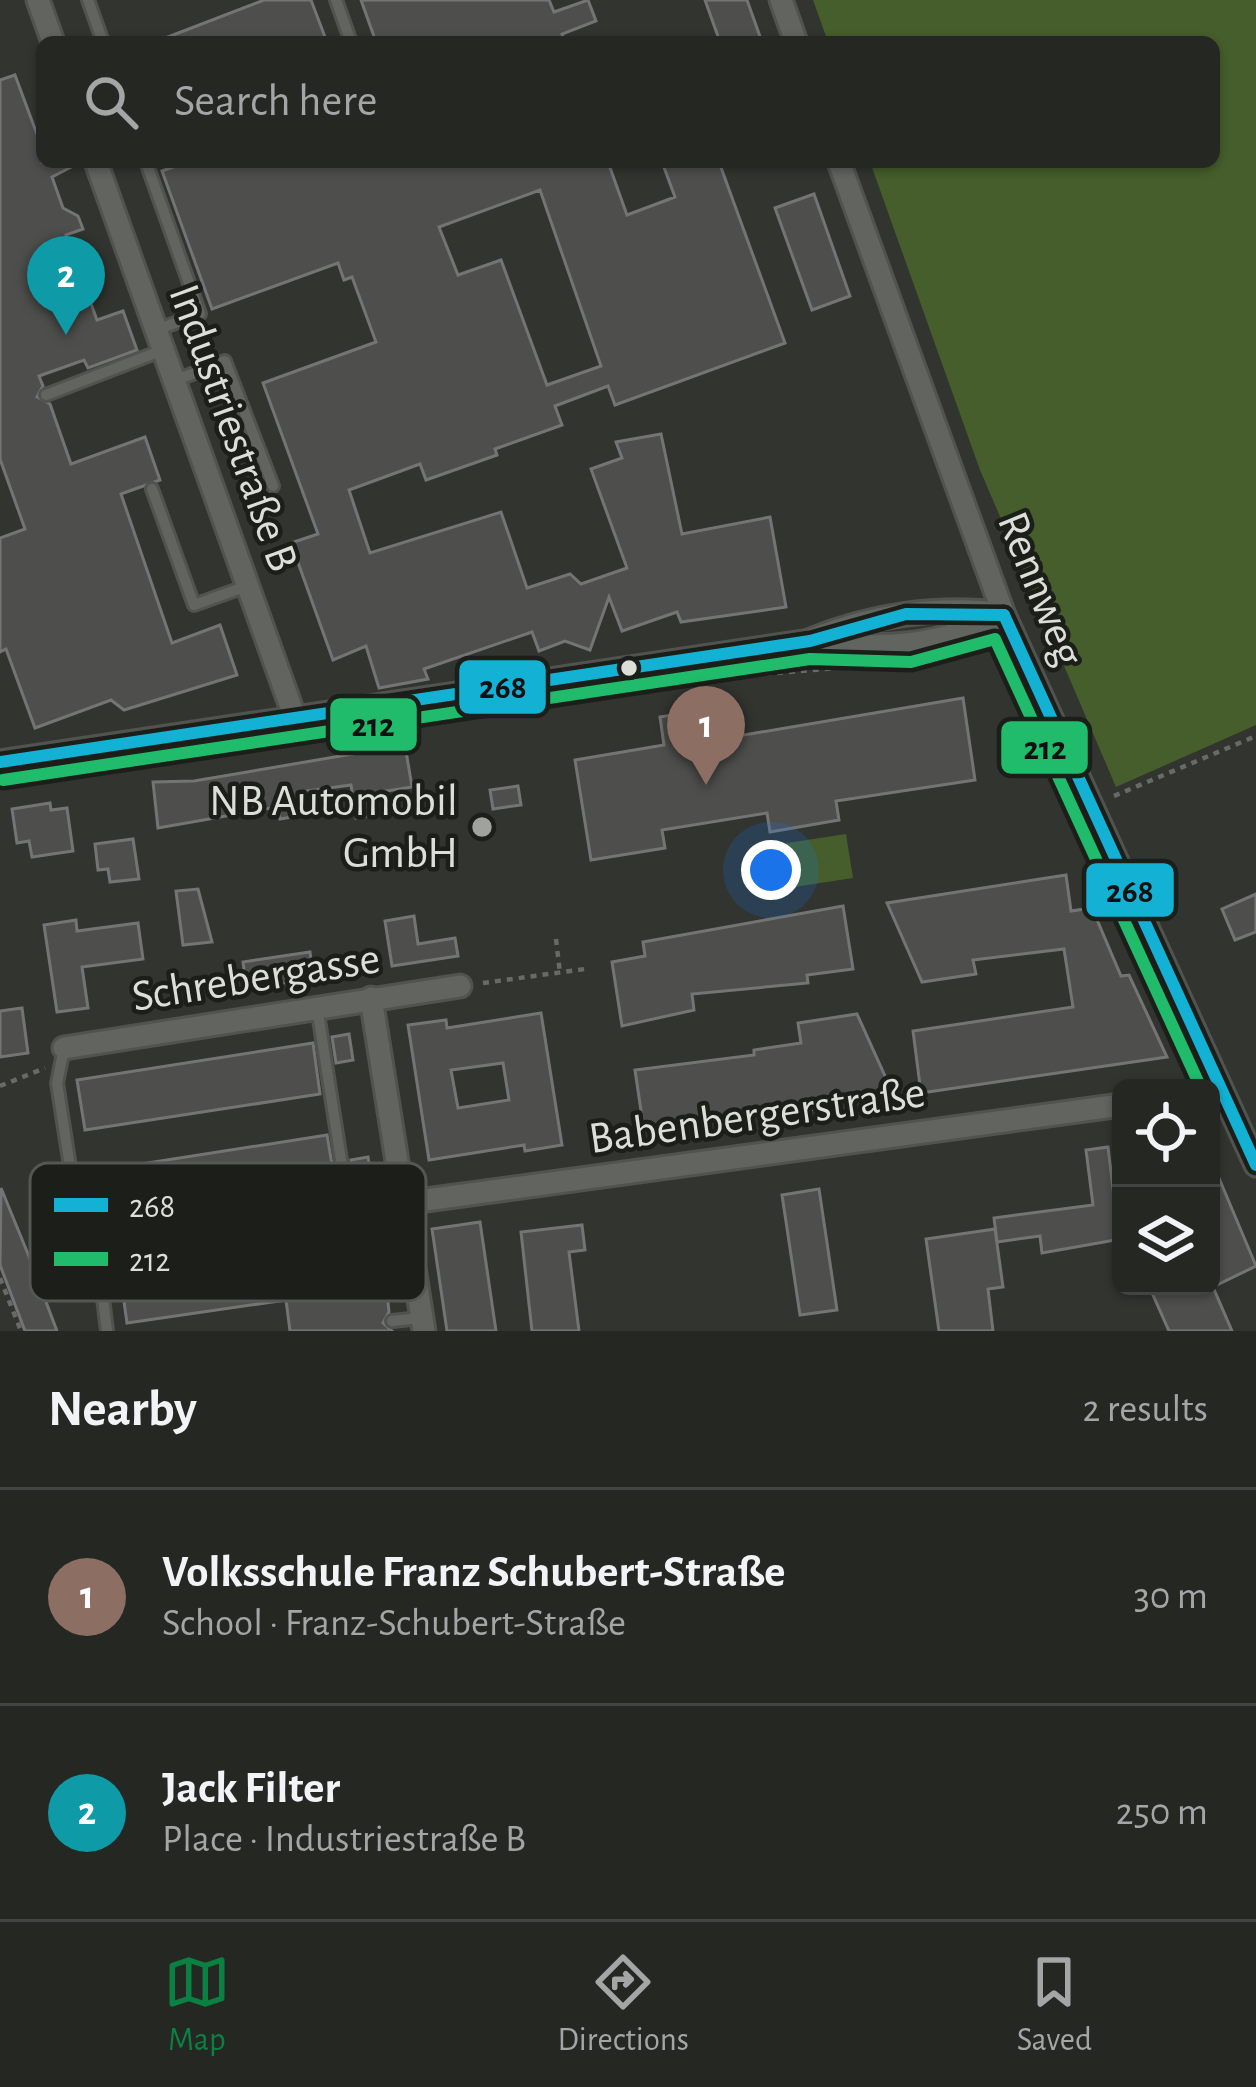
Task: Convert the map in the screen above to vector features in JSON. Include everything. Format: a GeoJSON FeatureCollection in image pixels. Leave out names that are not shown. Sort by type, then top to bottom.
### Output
{"type":"FeatureCollection","features":[{"type":"Feature","properties":{"kind":"street"},"geometry":{"type":"LineString","coordinates":[[38,0],[51,36]]}},
{"type":"Feature","properties":{"kind":"street"},"geometry":{"type":"LineString","coordinates":[[781,0],[794,36]]}},
{"type":"Feature","properties":{"kind":"street","name":"Industriestraße B"},"geometry":{"type":"LineString","coordinates":[[98,168],[296,721]]}},
{"type":"Feature","properties":{"kind":"street","name":"Rennweg"},"geometry":{"type":"LineString","coordinates":[[841,168],[1004,614],[1210,1079]]}},
{"type":"Feature","properties":{"kind":"street"},"geometry":{"type":"LineString","coordinates":[[0,762],[296,721],[524,680],[810,641],[873,650],[957,638],[1004,614]]}},
{"type":"Feature","properties":{"kind":"street","name":"Schrebergasse"},"geometry":{"type":"LineString","coordinates":[[64,1048],[460,986]]}},
{"type":"Feature","properties":{"kind":"street"},"geometry":{"type":"LineString","coordinates":[[371,998],[398,1163]]}},
{"type":"Feature","properties":{"kind":"street","name":"Rennweg"},"geometry":{"type":"LineString","coordinates":[[1220,1099],[1256,1165]]}},
{"type":"Feature","properties":{"kind":"street","name":"Babenbergerstraße"},"geometry":{"type":"LineString","coordinates":[[426,1200],[1112,1106]]}},
{"type":"Feature","properties":{"kind":"lane"},"geometry":{"type":"LineString","coordinates":[[336,0],[349,36]]}},
{"type":"Feature","properties":{"kind":"lane"},"geometry":{"type":"LineString","coordinates":[[93,1],[102,36]]}},
{"type":"Feature","properties":{"kind":"lane"},"geometry":{"type":"LineString","coordinates":[[46,394],[159,340],[200,314],[148,168]]}},
{"type":"Feature","properties":{"kind":"lane"},"geometry":{"type":"LineString","coordinates":[[175,381],[225,362],[273,486]]}},
{"type":"Feature","properties":{"kind":"lane"},"geometry":{"type":"LineString","coordinates":[[152,489],[194,605],[248,586]]}},
{"type":"Feature","properties":{"kind":"lane"},"geometry":{"type":"LineString","coordinates":[[317,1006],[342,1163]]}},
{"type":"Feature","properties":{"kind":"lane"},"geometry":{"type":"LineString","coordinates":[[64,1048],[57,1082],[70,1163]]}},
{"type":"Feature","properties":{"kind":"lane"},"geometry":{"type":"LineString","coordinates":[[103,1301],[107,1331]]}},
{"type":"Feature","properties":{"kind":"lane"},"geometry":{"type":"LineString","coordinates":[[392,1321],[423,1324]]}},
{"type":"Feature","properties":{"kind":"path"},"geometry":{"type":"LineString","coordinates":[[731,676],[842,668]]}},
{"type":"Feature","properties":{"kind":"path"},"geometry":{"type":"LineString","coordinates":[[1092,806],[1256,736]]}},
{"type":"Feature","properties":{"kind":"path"},"geometry":{"type":"LineString","coordinates":[[556,939],[560,973]]}},
{"type":"Feature","properties":{"kind":"path"},"geometry":{"type":"LineString","coordinates":[[460,986],[585,969]]}},
{"type":"Feature","properties":{"kind":"path"},"geometry":{"type":"LineString","coordinates":[[0,1085],[46,1068],[64,1048]]}},
{"type":"Feature","properties":{"kind":"path"},"geometry":{"type":"LineString","coordinates":[[0,1278],[21,1331]]}},
{"type":"Feature","properties":{"kind":"green space"},"geometry":{"type":"Polygon","coordinates":[[[813,0],[1256,0],[1256,725],[1116,787],[980,470],[872,168],[1220,168],[1220,36],[826,36],[813,0]]]}},
{"type":"Feature","properties":{"kind":"green space"},"geometry":{"type":"Polygon","coordinates":[[[846,834],[853,878],[781,889],[774,845],[846,834]]]}},
{"type":"Feature","properties":{"kind":"building"},"geometry":{"type":"Polygon","coordinates":[[[264,0],[311,0],[325,36],[171,36],[264,0]]]}},
{"type":"Feature","properties":{"kind":"building"},"geometry":{"type":"Polygon","coordinates":[[[361,0],[549,0],[554,12],[588,0],[596,21],[563,36],[374,36],[361,0]]]}},
{"type":"Feature","properties":{"kind":"building"},"geometry":{"type":"Polygon","coordinates":[[[705,0],[747,0],[760,36],[718,36],[705,0]]]}},
{"type":"Feature","properties":{"kind":"building"},"geometry":{"type":"Polygon","coordinates":[[[15,75],[36,132],[36,168],[69,168],[52,177],[63,208],[78,216],[83,229],[66,235],[97,320],[123,311],[137,350],[88,368],[84,360],[39,376],[43,386],[37,397],[50,404],[71,464],[145,437],[160,480],[121,494],[172,643],[220,625],[237,675],[124,710],[111,700],[35,728],[6,649],[0,652],[0,538],[25,529],[0,459],[0,80],[15,75]]]}},
{"type":"Feature","properties":{"kind":"building"},"geometry":{"type":"Polygon","coordinates":[[[170,168],[610,168],[627,215],[675,197],[664,168],[721,168],[785,343],[615,405],[608,386],[555,406],[562,425],[495,449],[497,455],[426,480],[420,464],[349,490],[370,553],[501,512],[527,588],[570,574],[581,584],[627,568],[591,469],[622,458],[616,442],[661,434],[682,534],[770,517],[786,607],[681,622],[677,612],[622,631],[609,597],[590,650],[565,641],[539,651],[532,632],[424,669],[428,679],[379,688],[366,646],[333,660],[291,543],[318,534],[263,383],[376,342],[352,277],[344,280],[338,263],[212,309],[162,171],[170,168]],[[540,190],[439,227],[458,275],[501,260],[547,385],[601,366],[540,190]]]}},
{"type":"Feature","properties":{"kind":"building"},"geometry":{"type":"Polygon","coordinates":[[[814,194],[850,296],[812,310],[775,208],[814,194]]]}},
{"type":"Feature","properties":{"kind":"building"},"geometry":{"type":"Polygon","coordinates":[[[963,698],[975,780],[836,801],[839,820],[770,832],[767,813],[662,830],[665,848],[591,860],[575,760],[664,745],[660,717],[727,706],[732,737],[963,698]]]}},
{"type":"Feature","properties":{"kind":"building"},"geometry":{"type":"Polygon","coordinates":[[[405,745],[412,787],[374,793],[377,814],[356,818],[351,785],[307,791],[310,814],[280,819],[277,807],[158,828],[153,782],[194,781],[405,745]]]}},
{"type":"Feature","properties":{"kind":"building"},"geometry":{"type":"Polygon","coordinates":[[[518,786],[521,805],[493,809],[490,790],[518,786]]]}},
{"type":"Feature","properties":{"kind":"building"},"geometry":{"type":"Polygon","coordinates":[[[50,803],[51,810],[67,808],[73,851],[32,857],[29,841],[17,843],[12,809],[50,803]]]}},
{"type":"Feature","properties":{"kind":"building"},"geometry":{"type":"Polygon","coordinates":[[[133,839],[139,879],[110,882],[108,869],[98,870],[95,844],[133,839]]]}},
{"type":"Feature","properties":{"kind":"building"},"geometry":{"type":"Polygon","coordinates":[[[1066,875],[1071,911],[1092,908],[1121,976],[1129,975],[1167,1057],[921,1093],[913,1031],[1073,1007],[1064,949],[973,960],[976,974],[922,982],[887,903],[1066,875]]]}},
{"type":"Feature","properties":{"kind":"building"},"geometry":{"type":"Polygon","coordinates":[[[198,889],[212,942],[183,945],[176,891],[198,889]]]}},
{"type":"Feature","properties":{"kind":"building"},"geometry":{"type":"Polygon","coordinates":[[[1256,894],[1256,932],[1235,940],[1222,909],[1256,894]]]}},
{"type":"Feature","properties":{"kind":"building"},"geometry":{"type":"Polygon","coordinates":[[[843,906],[853,969],[807,975],[808,983],[692,994],[694,1010],[622,1026],[612,962],[645,956],[643,942],[843,906]]]}},
{"type":"Feature","properties":{"kind":"building"},"geometry":{"type":"Polygon","coordinates":[[[414,916],[418,944],[455,938],[458,956],[392,966],[385,921],[414,916]]]}},
{"type":"Feature","properties":{"kind":"building"},"geometry":{"type":"Polygon","coordinates":[[[76,920],[77,931],[138,923],[143,959],[82,967],[88,1008],[57,1012],[44,925],[76,920]]]}},
{"type":"Feature","properties":{"kind":"building"},"geometry":{"type":"Polygon","coordinates":[[[310,952],[313,974],[302,976],[302,982],[246,985],[243,962],[310,952]]]}},
{"type":"Feature","properties":{"kind":"building"},"geometry":{"type":"Polygon","coordinates":[[[22,1008],[28,1053],[0,1057],[0,1011],[22,1008]]]}},
{"type":"Feature","properties":{"kind":"building"},"geometry":{"type":"Polygon","coordinates":[[[541,1013],[562,1145],[525,1151],[524,1145],[429,1160],[408,1025],[446,1020],[447,1028],[541,1013]],[[503,1063],[451,1070],[458,1108],[509,1100],[503,1063]]]}},
{"type":"Feature","properties":{"kind":"building"},"geometry":{"type":"Polygon","coordinates":[[[857,1014],[894,1096],[870,1101],[869,1094],[825,1100],[826,1107],[782,1115],[763,1118],[762,1111],[644,1131],[635,1070],[754,1055],[754,1050],[801,1043],[798,1023],[857,1014]]]}},
{"type":"Feature","properties":{"kind":"building"},"geometry":{"type":"Polygon","coordinates":[[[349,1034],[353,1060],[336,1063],[332,1037],[349,1034]]]}},
{"type":"Feature","properties":{"kind":"building"},"geometry":{"type":"Polygon","coordinates":[[[313,1043],[320,1094],[85,1130],[77,1080],[313,1043]]]}},
{"type":"Feature","properties":{"kind":"building"},"geometry":{"type":"Polygon","coordinates":[[[327,1135],[332,1163],[148,1163],[327,1135]]]}},
{"type":"Feature","properties":{"kind":"building"},"geometry":{"type":"Polygon","coordinates":[[[1108,1147],[1112,1241],[1042,1253],[1040,1236],[997,1242],[994,1218],[1093,1205],[1086,1150],[1108,1147]]]}},
{"type":"Feature","properties":{"kind":"building"},"geometry":{"type":"Polygon","coordinates":[[[1220,1180],[1256,1266],[1220,1284],[1220,1180]]]}},
{"type":"Feature","properties":{"kind":"building"},"geometry":{"type":"Polygon","coordinates":[[[1,1188],[30,1259],[30,1301],[46,1301],[57,1331],[25,1331],[0,1265],[1,1188]]]}},
{"type":"Feature","properties":{"kind":"building"},"geometry":{"type":"Polygon","coordinates":[[[819,1189],[837,1310],[800,1315],[782,1195],[819,1189]]]}},
{"type":"Feature","properties":{"kind":"building"},"geometry":{"type":"Polygon","coordinates":[[[480,1222],[496,1331],[447,1331],[432,1229],[480,1222]]]}},
{"type":"Feature","properties":{"kind":"building"},"geometry":{"type":"Polygon","coordinates":[[[582,1225],[585,1250],[569,1252],[579,1331],[532,1331],[521,1232],[582,1225]]]}},
{"type":"Feature","properties":{"kind":"building"},"geometry":{"type":"Polygon","coordinates":[[[995,1229],[1003,1287],[988,1289],[993,1331],[939,1331],[926,1239],[995,1229]]]}},
{"type":"Feature","properties":{"kind":"building"},"geometry":{"type":"Polygon","coordinates":[[[1153,1295],[1216,1295],[1232,1331],[1169,1331],[1153,1295]]]}},
{"type":"Feature","properties":{"kind":"building"},"geometry":{"type":"Polygon","coordinates":[[[124,1301],[279,1301],[127,1323],[124,1301]]]}},
{"type":"Feature","properties":{"kind":"building"},"geometry":{"type":"Polygon","coordinates":[[[286,1301],[388,1301],[383,1323],[392,1331],[290,1331],[286,1301]]]}},
{"type":"Feature","properties":{"kind":"transit line","name":"268"},"geometry":{"type":"LineString","coordinates":[[0,762],[810,641],[906,614],[1004,615]]}},
{"type":"Feature","properties":{"kind":"transit line","name":"268"},"geometry":{"type":"LineString","coordinates":[[1004,615],[1256,1165]]}},
{"type":"Feature","properties":{"kind":"transit line","name":"212"},"geometry":{"type":"LineString","coordinates":[[3,780],[810,659],[911,662],[995,639],[1197,1079]]}},
{"type":"Feature","properties":{"kind":"place","name":"Jack Filter"},"geometry":{"type":"Point","coordinates":[66,335]}},
{"type":"Feature","properties":{"kind":"place","name":"Volksschule Franz Schubert-Straße"},"geometry":{"type":"Point","coordinates":[706,785]}},
{"type":"Feature","properties":{"kind":"place","name":"NB Automobil GmbH"},"geometry":{"type":"Point","coordinates":[482,827]}}]}
